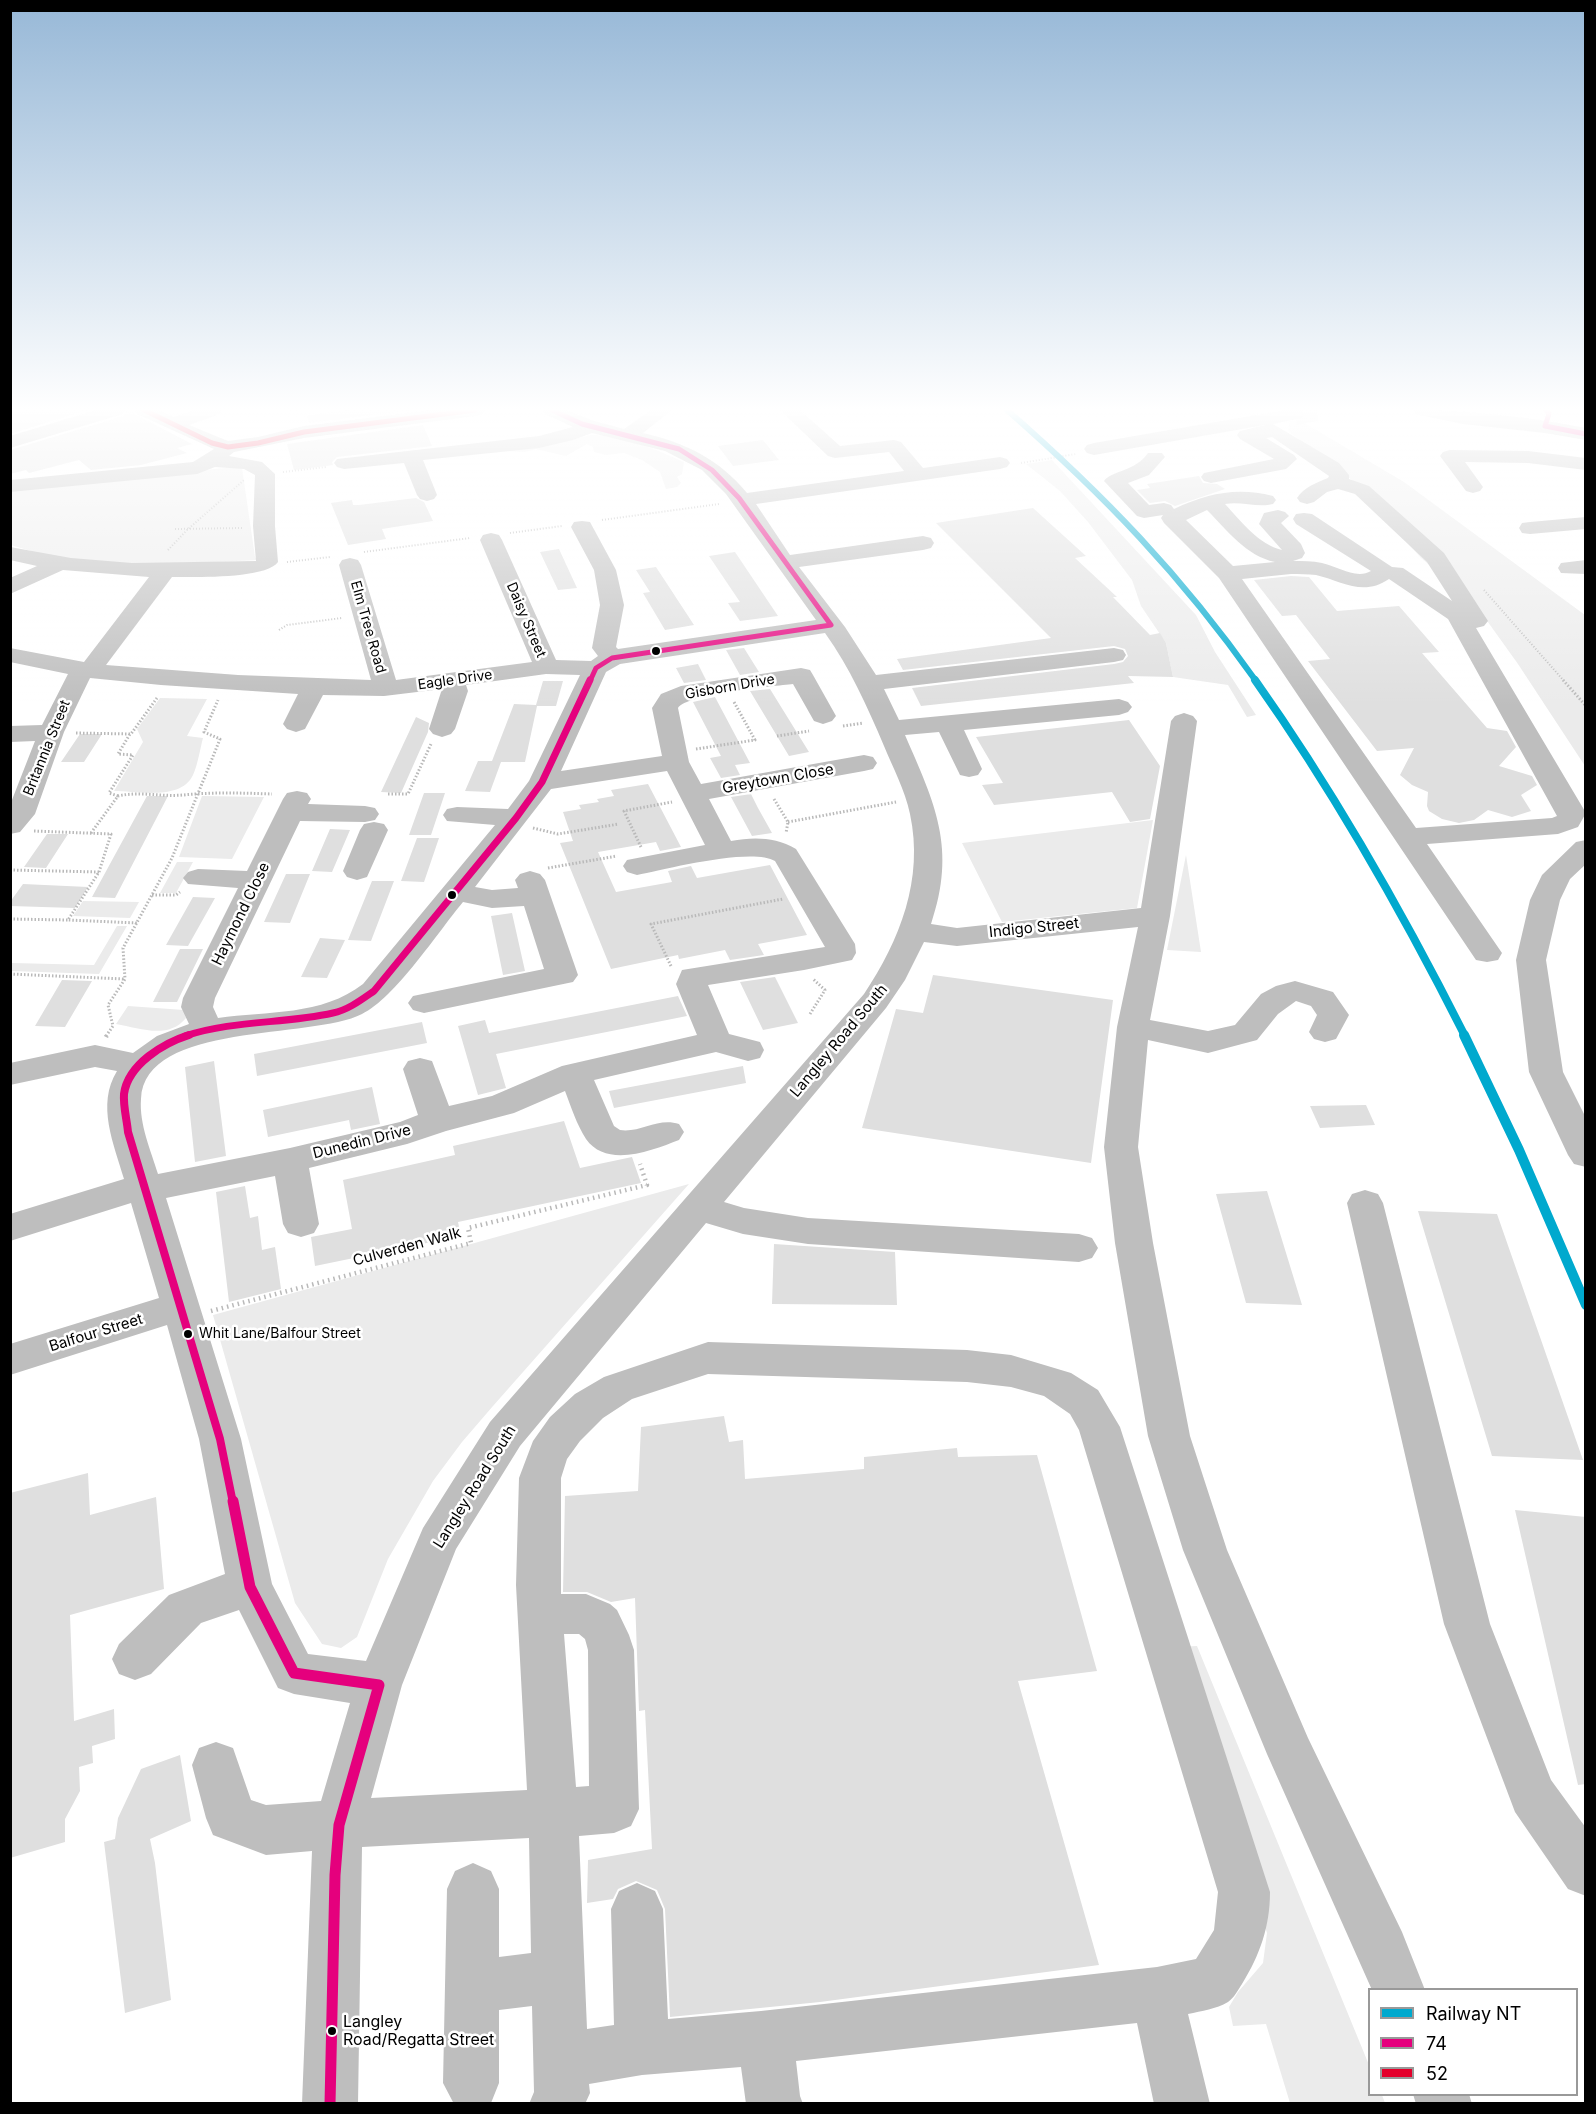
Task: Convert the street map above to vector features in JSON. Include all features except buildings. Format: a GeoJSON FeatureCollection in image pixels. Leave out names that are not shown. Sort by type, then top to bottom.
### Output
{"type":"FeatureCollection","features":[{"type":"Feature","properties":{"kind":"street"},"geometry":{"type":"LineString","coordinates":[[10,553],[58,564],[107,569],[158,570],[261,564],[264,525],[261,509]]}},
{"type":"Feature","properties":{"kind":"street","name":"Langley Road South"},"geometry":{"type":"LineString","coordinates":[[330,2103],[335,1875],[339,1825],[379,1685],[438,1541],[505,1434],[875,1000],[905,954],[923,900],[929,856],[927,834],[920,802],[890,729],[852,653],[747,509]]}},
{"type":"Feature","properties":{"kind":"street"},"geometry":{"type":"LineString","coordinates":[[1141,509],[1144,512],[1164,509]]}},
{"type":"Feature","properties":{"kind":"street"},"geometry":{"type":"LineString","coordinates":[[1185,509],[1172,518],[1227,573],[1487,953]]}},
{"type":"Feature","properties":{"kind":"street"},"geometry":{"type":"LineString","coordinates":[[1239,509],[1262,551],[1279,558],[1288,557],[1294,553],[1293,549],[1270,524],[1271,509]]}},
{"type":"Feature","properties":{"kind":"street"},"geometry":{"type":"LineString","coordinates":[[1382,509],[1436,558],[1586,796]]}},
{"type":"Feature","properties":{"kind":"street"},"geometry":{"type":"LineString","coordinates":[[1311,510],[1382,568],[1386,576],[1457,615],[1572,814],[1568,821],[1558,826],[1407,837]]}},
{"type":"Feature","properties":{"kind":"street"},"geometry":{"type":"LineString","coordinates":[[1530,528],[1586,523]]}},
{"type":"Feature","properties":{"kind":"street"},"geometry":{"type":"LineString","coordinates":[[379,1685],[294,1673],[250,1587],[220,1439],[144,1188],[124,1106],[127,1084],[139,1065],[164,1046],[183,1037],[207,1029],[322,1016],[356,1004],[374,991],[514,820],[542,782],[604,663],[604,648],[612,605],[605,570],[584,524]]}},
{"type":"Feature","properties":{"kind":"street","name":"Daisy Street"},"geometry":{"type":"LineString","coordinates":[[489,537],[546,667]]}},
{"type":"Feature","properties":{"kind":"street"},"geometry":{"type":"LineString","coordinates":[[784,562],[923,543]]}},
{"type":"Feature","properties":{"kind":"street","name":"Elm Tree Road"},"geometry":{"type":"LineString","coordinates":[[349,558],[383,676],[384,689]]}},
{"type":"Feature","properties":{"kind":"street"},"geometry":{"type":"LineString","coordinates":[[10,587],[58,564]]}},
{"type":"Feature","properties":{"kind":"street"},"geometry":{"type":"LineString","coordinates":[[1227,573],[1313,568],[1342,579],[1358,582],[1386,576]]}},
{"type":"Feature","properties":{"kind":"street","name":"Britannia Street"},"geometry":{"type":"LineString","coordinates":[[19,829],[21,814],[51,732],[86,670],[158,570]]}},
{"type":"Feature","properties":{"kind":"street","name":"Eagle Drive"},"geometry":{"type":"LineString","coordinates":[[10,655],[86,670],[226,682],[305,706],[384,689],[546,667],[604,663],[831,625]]}},
{"type":"Feature","properties":{"kind":"street"},"geometry":{"type":"LineString","coordinates":[[868,682],[1114,655]]}},
{"type":"Feature","properties":{"kind":"street","name":"Gisborn Drive"},"geometry":{"type":"LineString","coordinates":[[722,851],[675,758],[665,708],[670,699],[690,691],[801,675],[823,716]]}},
{"type":"Feature","properties":{"kind":"street"},"geometry":{"type":"LineString","coordinates":[[442,729],[455,691],[453,681]]}},
{"type":"Feature","properties":{"kind":"street"},"geometry":{"type":"LineString","coordinates":[[890,729],[1119,707]]}},
{"type":"Feature","properties":{"kind":"street"},"geometry":{"type":"LineString","coordinates":[[1184,721],[1155,916],[1133,1027],[1121,1147],[1134,1243],[1169,1436],[1205,1550],[1291,1754],[1383,1951],[1398,1988]]}},
{"type":"Feature","properties":{"kind":"street"},"geometry":{"type":"LineString","coordinates":[[948,724],[969,769]]}},
{"type":"Feature","properties":{"kind":"street"},"geometry":{"type":"LineString","coordinates":[[10,735],[51,732]]}},
{"type":"Feature","properties":{"kind":"street"},"geometry":{"type":"LineString","coordinates":[[542,782],[675,758]]}},
{"type":"Feature","properties":{"kind":"street","name":"Greytown Close"},"geometry":{"type":"LineString","coordinates":[[693,796],[864,763]]}},
{"type":"Feature","properties":{"kind":"street"},"geometry":{"type":"LineString","coordinates":[[294,806],[369,822],[357,871]]}},
{"type":"Feature","properties":{"kind":"street","name":"Haymond Close"},"geometry":{"type":"LineString","coordinates":[[207,1029],[197,1007],[199,998],[294,806]]}},
{"type":"Feature","properties":{"kind":"street"},"geometry":{"type":"LineString","coordinates":[[457,815],[514,820]]}},
{"type":"Feature","properties":{"kind":"street"},"geometry":{"type":"LineString","coordinates":[[643,865],[756,846],[771,848],[786,855],[811,893],[842,951],[838,954],[797,962],[698,975],[691,980],[716,1041],[748,1050]]}},
{"type":"Feature","properties":{"kind":"street"},"geometry":{"type":"LineString","coordinates":[[1586,848],[1557,875],[1545,900],[1531,960],[1546,1072],[1586,1155]]}},
{"type":"Feature","properties":{"kind":"street"},"geometry":{"type":"LineString","coordinates":[[198,878],[259,880]]}},
{"type":"Feature","properties":{"kind":"street"},"geometry":{"type":"LineString","coordinates":[[424,1003],[562,975],[533,888],[492,899],[455,892]]}},
{"type":"Feature","properties":{"kind":"street","name":"Indigo Street"},"geometry":{"type":"LineString","coordinates":[[914,931],[957,937],[1155,916]]}},
{"type":"Feature","properties":{"kind":"street"},"geometry":{"type":"LineString","coordinates":[[1133,1027],[1208,1042],[1246,1033],[1256,1018],[1274,1000],[1293,991],[1322,999],[1333,1015],[1325,1032]]}},
{"type":"Feature","properties":{"kind":"street","name":"Dunedin Drive"},"geometry":{"type":"LineString","coordinates":[[10,1228],[144,1188],[290,1160],[407,1132],[437,1121],[502,1105],[574,1074],[716,1041]]}},
{"type":"Feature","properties":{"kind":"street"},"geometry":{"type":"LineString","coordinates":[[10,1074],[96,1056],[139,1065]]}},
{"type":"Feature","properties":{"kind":"street"},"geometry":{"type":"LineString","coordinates":[[420,1068],[437,1121]]}},
{"type":"Feature","properties":{"kind":"street"},"geometry":{"type":"LineString","coordinates":[[574,1074],[600,1133],[607,1140],[634,1143],[667,1132]]}},
{"type":"Feature","properties":{"kind":"street"},"geometry":{"type":"LineString","coordinates":[[290,1160],[301,1224]]}},
{"type":"Feature","properties":{"kind":"street"},"geometry":{"type":"LineString","coordinates":[[1365,1203],[1467,1624],[1532,1795],[1586,1871]]}},
{"type":"Feature","properties":{"kind":"street"},"geometry":{"type":"LineString","coordinates":[[699,1207],[743,1221],[808,1231],[1079,1248]]}},
{"type":"Feature","properties":{"kind":"street","name":"Balfour Street"},"geometry":{"type":"LineString","coordinates":[[10,1360],[183,1312]]}},
{"type":"Feature","properties":{"kind":"street"},"geometry":{"type":"LineString","coordinates":[[708,1358],[967,1366],[1011,1371],[1057,1384],[1084,1402],[1099,1427],[1244,1892],[1245,1919],[1232,1953],[1212,1982],[1157,1994],[642,2048],[559,2082],[560,1977],[553,1813],[538,1585],[540,1478],[548,1453],[565,1429],[589,1406],[618,1388],[708,1358]]}},
{"type":"Feature","properties":{"kind":"street"},"geometry":{"type":"LineString","coordinates":[[135,1659],[185,1609],[209,1598],[250,1587]]}},
{"type":"Feature","properties":{"kind":"street"},"geometry":{"type":"LineString","coordinates":[[216,1765],[231,1818],[266,1830],[428,1818],[614,1809],[611,1650],[601,1625],[592,1616],[581,1613],[540,1617]]}},
{"type":"Feature","properties":{"kind":"street"},"geometry":{"type":"LineString","coordinates":[[471,2083],[473,1889]]}},
{"type":"Feature","properties":{"kind":"street"},"geometry":{"type":"LineString","coordinates":[[637,1909],[642,2048]]}},
{"type":"Feature","properties":{"kind":"street"},"geometry":{"type":"LineString","coordinates":[[473,1986],[560,1977]]}},
{"type":"Feature","properties":{"kind":"street"},"geometry":{"type":"LineString","coordinates":[[1157,1994],[1182,2103]]}},
{"type":"Feature","properties":{"kind":"street"},"geometry":{"type":"LineString","coordinates":[[766,2036],[772,2099],[775,2103]]}},
{"type":"Feature","properties":{"kind":"path"},"geometry":{"type":"LineString","coordinates":[[158,570],[187,530],[210,509]]}},
{"type":"Feature","properties":{"kind":"path"},"geometry":{"type":"LineString","coordinates":[[261,564],[349,558],[684,509]]}},
{"type":"Feature","properties":{"kind":"path"},"geometry":{"type":"LineString","coordinates":[[175,529],[221,530],[264,525]]}},
{"type":"Feature","properties":{"kind":"path"},"geometry":{"type":"LineString","coordinates":[[1482,588],[1586,706]]}},
{"type":"Feature","properties":{"kind":"path"},"geometry":{"type":"LineString","coordinates":[[279,630],[287,625],[366,615]]}},
{"type":"Feature","properties":{"kind":"path"},"geometry":{"type":"LineString","coordinates":[[96,1056],[112,1026],[108,1005],[125,979],[123,948],[171,859],[220,739],[204,732],[226,682]]}},
{"type":"Feature","properties":{"kind":"path"},"geometry":{"type":"LineString","coordinates":[[675,758],[755,740],[725,686]]}},
{"type":"Feature","properties":{"kind":"path"},"geometry":{"type":"LineString","coordinates":[[157,698],[118,754],[133,755],[109,793],[118,796],[132,793],[183,795],[198,792],[300,794],[294,806]]}},
{"type":"Feature","properties":{"kind":"path"},"geometry":{"type":"LineString","coordinates":[[388,794],[408,794],[435,736],[442,729]]}},
{"type":"Feature","properties":{"kind":"path"},"geometry":{"type":"LineString","coordinates":[[51,732],[130,734]]}},
{"type":"Feature","properties":{"kind":"path"},"geometry":{"type":"LineString","coordinates":[[764,782],[788,822],[787,831],[771,848]]}},
{"type":"Feature","properties":{"kind":"path"},"geometry":{"type":"LineString","coordinates":[[91,833],[118,796]]}},
{"type":"Feature","properties":{"kind":"path"},"geometry":{"type":"LineString","coordinates":[[643,865],[624,811],[693,796]]}},
{"type":"Feature","properties":{"kind":"path"},"geometry":{"type":"LineString","coordinates":[[788,822],[892,802],[920,802]]}},
{"type":"Feature","properties":{"kind":"path"},"geometry":{"type":"LineString","coordinates":[[514,820],[558,834],[619,824]]}},
{"type":"Feature","properties":{"kind":"path"},"geometry":{"type":"LineString","coordinates":[[19,829],[111,834],[99,872],[68,920]]}},
{"type":"Feature","properties":{"kind":"path"},"geometry":{"type":"LineString","coordinates":[[533,888],[533,871],[621,855],[626,861],[643,865]]}},
{"type":"Feature","properties":{"kind":"path"},"geometry":{"type":"LineString","coordinates":[[10,870],[99,872]]}},
{"type":"Feature","properties":{"kind":"path"},"geometry":{"type":"LineString","coordinates":[[671,967],[651,924],[811,893]]}},
{"type":"Feature","properties":{"kind":"path"},"geometry":{"type":"LineString","coordinates":[[10,919],[137,922]]}},
{"type":"Feature","properties":{"kind":"path"},"geometry":{"type":"LineString","coordinates":[[797,962],[825,990],[810,1014]]}},
{"type":"Feature","properties":{"kind":"path"},"geometry":{"type":"LineString","coordinates":[[10,974],[125,979]]}},
{"type":"Feature","properties":{"kind":"path","name":"Culverden Walk"},"geometry":{"type":"LineString","coordinates":[[183,1312],[471,1243],[468,1228],[647,1185],[634,1143]]}},
{"type":"Feature","properties":{"kind":"shaded area"},"geometry":{"type":"Polygon","coordinates":[[[11,509],[248,509],[255,557],[258,560],[133,564],[71,559],[41,554],[11,545],[11,509]]]}},
{"type":"Feature","properties":{"kind":"shaded area"},"geometry":{"type":"Polygon","coordinates":[[[1076,509],[1097,509],[1196,615],[1215,652],[1256,715],[1247,717],[1228,685],[1173,677],[1166,643],[1141,606],[1132,580],[1076,509]]]}},
{"type":"Feature","properties":{"kind":"shaded area"},"geometry":{"type":"Polygon","coordinates":[[[1377,509],[1440,509],[1585,615],[1585,766],[1518,664],[1475,604],[1421,558],[1377,509]]]}},
{"type":"Feature","properties":{"kind":"shaded area"},"geometry":{"type":"Polygon","coordinates":[[[160,698],[207,699],[187,736],[203,738],[193,775],[187,783],[169,791],[146,793],[114,791],[143,742],[137,729],[160,698]]]}},
{"type":"Feature","properties":{"kind":"shaded area"},"geometry":{"type":"Polygon","coordinates":[[[202,796],[264,797],[232,859],[179,857],[202,796]]]}},
{"type":"Feature","properties":{"kind":"shaded area"},"geometry":{"type":"Polygon","coordinates":[[[1153,820],[1137,908],[1002,922],[962,843],[1153,820]]]}},
{"type":"Feature","properties":{"kind":"shaded area"},"geometry":{"type":"Polygon","coordinates":[[[1186,855],[1201,952],[1167,950],[1186,855]]]}},
{"type":"Feature","properties":{"kind":"shaded area"},"geometry":{"type":"Polygon","coordinates":[[[177,862],[193,862],[176,893],[160,893],[177,862]]]}},
{"type":"Feature","properties":{"kind":"shaded area"},"geometry":{"type":"Polygon","coordinates":[[[83,901],[139,902],[130,918],[73,916],[83,901]]]}},
{"type":"Feature","properties":{"kind":"shaded area"},"geometry":{"type":"Polygon","coordinates":[[[117,926],[127,926],[99,974],[11,971],[12,963],[94,965],[117,926]]]}},
{"type":"Feature","properties":{"kind":"shaded area"},"geometry":{"type":"Polygon","coordinates":[[[128,1006],[184,1010],[186,1018],[179,1025],[162,1031],[116,1024],[128,1006]]]}},
{"type":"Feature","properties":{"kind":"shaded area"},"geometry":{"type":"Polygon","coordinates":[[[689,1184],[493,1406],[433,1481],[388,1559],[357,1637],[341,1648],[322,1644],[295,1603],[213,1315],[689,1184]]]}},
{"type":"Feature","properties":{"kind":"shaded area"},"geometry":{"type":"Polygon","coordinates":[[[1197,1646],[1368,2063],[1368,2096],[1382,2096],[1385,2103],[1290,2103],[1266,2024],[1233,2026],[1229,2007],[1238,1992],[1263,1963],[1267,1933],[1177,1647],[1197,1646]]]}},
{"type":"Feature","properties":{"kind":"rail line","name":"NT"},"geometry":{"type":"LineString","coordinates":[[1114,509],[1175,574],[1247,668],[1321,778],[1365,850],[1406,923],[1483,1073],[1586,1305]]}},
{"type":"Feature","properties":{"kind":"transit line","name":"74"},"geometry":{"type":"LineString","coordinates":[[330,2104],[335,1875],[339,1825],[379,1685],[294,1673],[250,1587],[220,1439],[144,1190],[128,1132],[124,1095],[127,1084],[139,1065],[164,1046],[183,1037],[207,1029],[334,1013],[356,1004],[374,991],[516,818],[542,782],[596,668],[612,658],[626,655],[831,625],[747,509]]}},
{"type":"Feature","properties":{"kind":"place","name":"Whit Lane/Balfour Street"},"geometry":{"type":"Point","coordinates":[188,1334]}},
{"type":"Feature","properties":{"kind":"place","name":"Langley Road/Regatta Street"},"geometry":{"type":"Point","coordinates":[332,2031]}}]}
